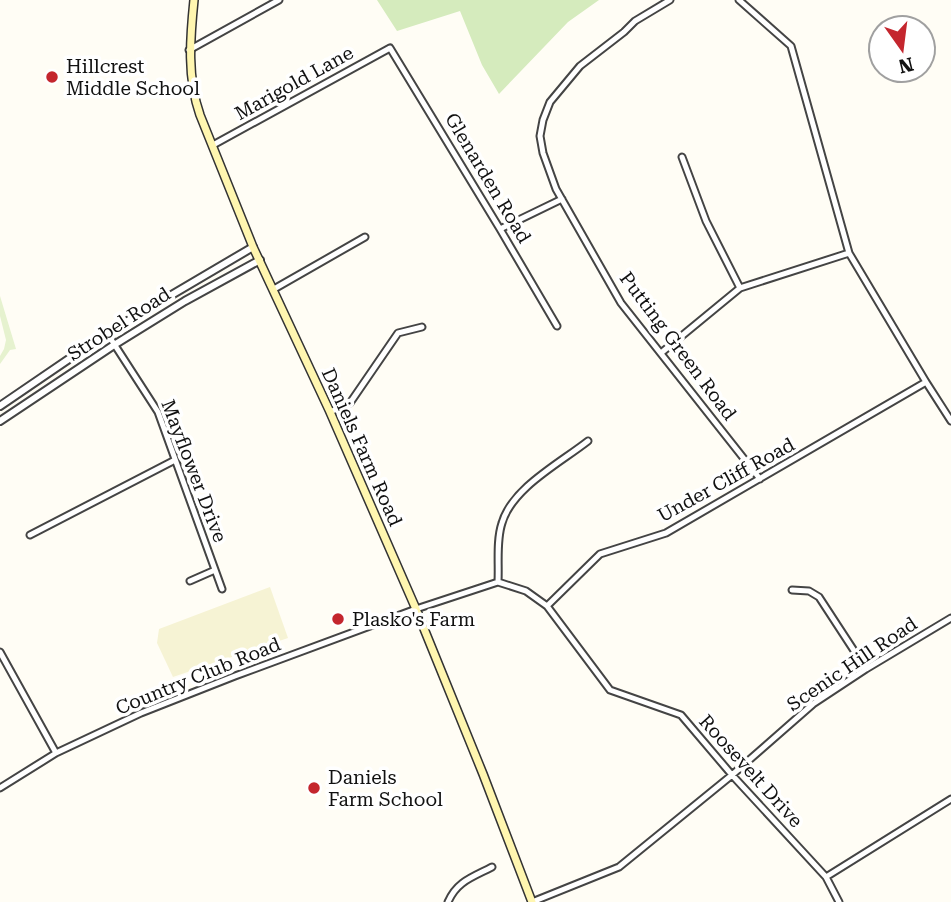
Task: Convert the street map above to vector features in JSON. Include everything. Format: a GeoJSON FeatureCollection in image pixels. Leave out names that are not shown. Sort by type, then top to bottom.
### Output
{"type":"FeatureCollection","features":[{"type":"Feature","properties":{"kind":"main road","name":"Daniels Farm Road"},"geometry":{"type":"LineString","coordinates":[[194,0],[189,50],[195,101],[253,247],[330,412],[416,609],[532,902]]}},
{"type":"Feature","properties":{"kind":"street"},"geometry":{"type":"LineString","coordinates":[[189,50],[279,0]]}},
{"type":"Feature","properties":{"kind":"street","name":"Putting Green Road"},"geometry":{"type":"LineString","coordinates":[[670,0],[635,21],[580,66],[550,102],[542,120],[540,136],[548,169],[562,199],[621,303],[760,479]]}},
{"type":"Feature","properties":{"kind":"street"},"geometry":{"type":"LineString","coordinates":[[739,0],[791,46],[849,253],[951,421]]}},
{"type":"Feature","properties":{"kind":"street","name":"Marigold Lane"},"geometry":{"type":"LineString","coordinates":[[213,145],[390,48]]}},
{"type":"Feature","properties":{"kind":"street","name":"Glenarden Road"},"geometry":{"type":"LineString","coordinates":[[390,48],[557,326]]}},
{"type":"Feature","properties":{"kind":"street"},"geometry":{"type":"LineString","coordinates":[[682,157],[706,221],[740,288]]}},
{"type":"Feature","properties":{"kind":"street"},"geometry":{"type":"LineString","coordinates":[[500,229],[562,199]]}},
{"type":"Feature","properties":{"kind":"street"},"geometry":{"type":"LineString","coordinates":[[274,289],[365,237]]}},
{"type":"Feature","properties":{"kind":"street","name":"Strobel Road"},"geometry":{"type":"LineString","coordinates":[[0,406],[107,333],[253,247]]}},
{"type":"Feature","properties":{"kind":"street"},"geometry":{"type":"LineString","coordinates":[[661,353],[740,288],[849,253]]}},
{"type":"Feature","properties":{"kind":"street","name":"Strobel Road"},"geometry":{"type":"LineString","coordinates":[[0,421],[185,301],[260,260]]}},
{"type":"Feature","properties":{"kind":"street"},"geometry":{"type":"LineString","coordinates":[[330,412],[351,403],[398,333],[422,327]]}},
{"type":"Feature","properties":{"kind":"street","name":"Mayflower Drive"},"geometry":{"type":"LineString","coordinates":[[107,333],[158,412],[222,589]]}},
{"type":"Feature","properties":{"kind":"street","name":"Under Cliff Road"},"geometry":{"type":"LineString","coordinates":[[547,606],[600,554],[666,533],[926,382]]}},
{"type":"Feature","properties":{"kind":"street"},"geometry":{"type":"LineString","coordinates":[[416,609],[498,583],[502,521],[514,501],[527,486],[587,441]]}},
{"type":"Feature","properties":{"kind":"street"},"geometry":{"type":"LineString","coordinates":[[30,535],[175,460]]}},
{"type":"Feature","properties":{"kind":"street"},"geometry":{"type":"LineString","coordinates":[[190,581],[215,570]]}},
{"type":"Feature","properties":{"kind":"street","name":"Roosevelt Drive"},"geometry":{"type":"LineString","coordinates":[[498,583],[526,591],[547,606],[610,690],[681,715],[826,877],[839,902]]}},
{"type":"Feature","properties":{"kind":"street"},"geometry":{"type":"LineString","coordinates":[[792,590],[809,591],[819,597],[866,669]]}},
{"type":"Feature","properties":{"kind":"street","name":"Country Club Road"},"geometry":{"type":"LineString","coordinates":[[0,788],[56,753],[152,709],[416,609]]}},
{"type":"Feature","properties":{"kind":"street","name":"Scenic Hill Road"},"geometry":{"type":"LineString","coordinates":[[532,902],[619,867],[732,775],[813,704],[951,618]]}},
{"type":"Feature","properties":{"kind":"street"},"geometry":{"type":"LineString","coordinates":[[0,652],[56,753]]}},
{"type":"Feature","properties":{"kind":"street"},"geometry":{"type":"LineString","coordinates":[[826,877],[951,799]]}},
{"type":"Feature","properties":{"kind":"street"},"geometry":{"type":"LineString","coordinates":[[449,902],[460,883],[492,867]]}},
{"type":"Feature","properties":{"kind":"shaded area"},"geometry":{"type":"Polygon","coordinates":[[[270,587],[288,638],[173,677],[157,643],[159,629],[270,587]]]}},
{"type":"Feature","properties":{"kind":"green space"},"geometry":{"type":"Polygon","coordinates":[[[377,0],[599,0],[568,22],[499,94],[482,65],[460,11],[397,31],[377,0]]]}},
{"type":"Feature","properties":{"kind":"green space"},"geometry":{"type":"Polygon","coordinates":[[[0,296],[16,349],[10,350],[0,364],[6,340],[0,316],[0,296]]]}},
{"type":"Feature","properties":{"kind":"place","name":"Hillcrest Middle School"},"geometry":{"type":"Point","coordinates":[52,77]}},
{"type":"Feature","properties":{"kind":"place","name":"Plasko's Farm"},"geometry":{"type":"Point","coordinates":[338,619]}},
{"type":"Feature","properties":{"kind":"place","name":"Daniels Farm School"},"geometry":{"type":"Point","coordinates":[314,788]}}]}
